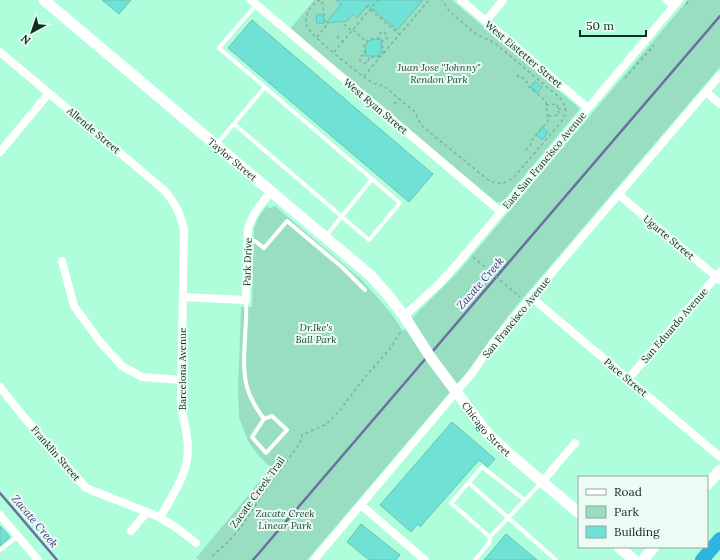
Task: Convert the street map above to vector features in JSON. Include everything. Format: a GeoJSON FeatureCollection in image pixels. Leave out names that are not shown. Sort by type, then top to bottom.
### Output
{"type":"FeatureCollection","features":[{"type":"Feature","properties":{"kind":"highway"},"geometry":{"type":"LineString","coordinates":[[702,560],[720,539]]}},
{"type":"Feature","properties":{"kind":"street","name":"Taylor Street"},"geometry":{"type":"LineString","coordinates":[[44,0],[370,275],[404,316],[407,328]]}},
{"type":"Feature","properties":{"kind":"street","name":"West Eistetter Street"},"geometry":{"type":"LineString","coordinates":[[461,0],[588,108]]}},
{"type":"Feature","properties":{"kind":"street"},"geometry":{"type":"LineString","coordinates":[[486,21],[503,0]]}},
{"type":"Feature","properties":{"kind":"street"},"geometry":{"type":"LineString","coordinates":[[667,0],[676,3]]}},
{"type":"Feature","properties":{"kind":"street","name":"West Ryan Street"},"geometry":{"type":"LineString","coordinates":[[254,2],[501,212]]}},
{"type":"Feature","properties":{"kind":"street","name":"East San Francisco Avenue"},"geometry":{"type":"LineString","coordinates":[[404,316],[458,263],[676,3]]}},
{"type":"Feature","properties":{"kind":"street","name":"Allende Street"},"geometry":{"type":"LineString","coordinates":[[0,52],[164,190],[173,201],[180,214]]}},
{"type":"Feature","properties":{"kind":"street","name":"San Francisco Avenue"},"geometry":{"type":"LineString","coordinates":[[314,560],[456,393],[473,372],[492,344],[531,297],[720,75]]}},
{"type":"Feature","properties":{"kind":"street"},"geometry":{"type":"LineString","coordinates":[[706,92],[720,104]]}},
{"type":"Feature","properties":{"kind":"street"},"geometry":{"type":"LineString","coordinates":[[0,152],[49,93]]}},
{"type":"Feature","properties":{"kind":"street","name":"Park Drive"},"geometry":{"type":"LineString","coordinates":[[183,297],[246,300],[250,220],[271,192]]}},
{"type":"Feature","properties":{"kind":"street","name":"Ugarte Street"},"geometry":{"type":"LineString","coordinates":[[618,194],[719,276]]}},
{"type":"Feature","properties":{"kind":"street","name":"Barcelona Avenue"},"geometry":{"type":"LineString","coordinates":[[160,517],[180,483],[186,469],[188,454],[187,438],[180,404],[184,230],[180,214]]}},
{"type":"Feature","properties":{"kind":"street"},"geometry":{"type":"LineString","coordinates":[[62,261],[74,306],[101,343],[122,366],[142,378],[181,380]]}},
{"type":"Feature","properties":{"kind":"street","name":"San Eduardo Avenue"},"geometry":{"type":"LineString","coordinates":[[628,378],[719,276]]}},
{"type":"Feature","properties":{"kind":"street","name":"Pace Street"},"geometry":{"type":"LineString","coordinates":[[531,297],[720,457]]}},
{"type":"Feature","properties":{"kind":"street","name":"Chicago Street"},"geometry":{"type":"LineString","coordinates":[[407,328],[487,433],[507,452],[578,512]]}},
{"type":"Feature","properties":{"kind":"street","name":"Franklin Street"},"geometry":{"type":"LineString","coordinates":[[0,387],[23,416],[86,488],[160,517],[196,543]]}},
{"type":"Feature","properties":{"kind":"street"},"geometry":{"type":"LineString","coordinates":[[542,482],[575,443]]}},
{"type":"Feature","properties":{"kind":"street"},"geometry":{"type":"LineString","coordinates":[[708,484],[720,470]]}},
{"type":"Feature","properties":{"kind":"street"},"geometry":{"type":"LineString","coordinates":[[361,505],[425,560]]}},
{"type":"Feature","properties":{"kind":"street"},"geometry":{"type":"LineString","coordinates":[[131,530],[146,512]]}},
{"type":"Feature","properties":{"kind":"street"},"geometry":{"type":"LineString","coordinates":[[0,515],[38,560]]}},
{"type":"Feature","properties":{"kind":"street"},"geometry":{"type":"LineString","coordinates":[[620,548],[634,560]]}},
{"type":"Feature","properties":{"kind":"street"},"geometry":{"type":"LineString","coordinates":[[643,560],[653,548]]}},
{"type":"Feature","properties":{"kind":"lane"},"geometry":{"type":"LineString","coordinates":[[234,124],[369,240],[400,203],[219,48],[254,2]]}},
{"type":"Feature","properties":{"kind":"lane"},"geometry":{"type":"LineString","coordinates":[[216,145],[265,87]]}},
{"type":"Feature","properties":{"kind":"lane"},"geometry":{"type":"LineString","coordinates":[[325,237],[372,179]]}},
{"type":"Feature","properties":{"kind":"lane"},"geometry":{"type":"LineString","coordinates":[[248,239],[255,241],[264,248],[287,221],[357,280],[365,290]]}},
{"type":"Feature","properties":{"kind":"lane"},"geometry":{"type":"LineString","coordinates":[[246,300],[244,374],[253,403],[264,419]]}},
{"type":"Feature","properties":{"kind":"lane"},"geometry":{"type":"LineString","coordinates":[[272,416],[287,430],[266,453],[252,436],[264,419],[272,416]]}},
{"type":"Feature","properties":{"kind":"lane"},"geometry":{"type":"LineString","coordinates":[[490,537],[451,503],[482,467],[525,500]]}},
{"type":"Feature","properties":{"kind":"lane"},"geometry":{"type":"LineString","coordinates":[[469,482],[556,560]]}},
{"type":"Feature","properties":{"kind":"lane"},"geometry":{"type":"LineString","coordinates":[[475,560],[489,543],[490,537],[542,482]]}},
{"type":"Feature","properties":{"kind":"lane"},"geometry":{"type":"LineString","coordinates":[[0,550],[18,536]]}},
{"type":"Feature","properties":{"kind":"path"},"geometry":{"type":"LineString","coordinates":[[316,37],[326,26],[321,0],[312,6],[306,17],[306,24],[316,37],[364,77],[373,83],[384,86],[414,111],[418,120],[427,130],[441,142],[445,143],[491,182],[499,183],[509,181],[561,122],[566,113],[566,109],[560,98],[496,44],[476,34],[450,12],[442,0]]}},
{"type":"Feature","properties":{"kind":"path"},"geometry":{"type":"LineString","coordinates":[[334,52],[378,0]]}},
{"type":"Feature","properties":{"kind":"path"},"geometry":{"type":"LineString","coordinates":[[364,77],[428,0]]}},
{"type":"Feature","properties":{"kind":"path"},"geometry":{"type":"LineString","coordinates":[[366,6],[399,34]]}},
{"type":"Feature","properties":{"kind":"path"},"geometry":{"type":"LineString","coordinates":[[344,24],[367,42]]}},
{"type":"Feature","properties":{"kind":"path"},"geometry":{"type":"LineString","coordinates":[[379,38],[380,33],[384,32],[387,34],[387,39],[382,41]]}},
{"type":"Feature","properties":{"kind":"path"},"geometry":{"type":"LineString","coordinates":[[337,36],[343,42]]}},
{"type":"Feature","properties":{"kind":"path"},"geometry":{"type":"LineString","coordinates":[[379,38],[382,41],[382,55]]}},
{"type":"Feature","properties":{"kind":"path"},"geometry":{"type":"LineString","coordinates":[[365,55],[364,45],[369,39],[379,38]]}},
{"type":"Feature","properties":{"kind":"path"},"geometry":{"type":"LineString","coordinates":[[365,55],[369,57],[378,57],[382,55]]}},
{"type":"Feature","properties":{"kind":"path"},"geometry":{"type":"LineString","coordinates":[[365,55],[361,56],[360,60],[364,63],[368,62],[369,57]]}},
{"type":"Feature","properties":{"kind":"path"},"geometry":{"type":"LineString","coordinates":[[517,77],[519,75],[527,82],[527,85],[546,101],[548,121],[532,140],[532,143],[526,150],[523,148]]}},
{"type":"Feature","properties":{"kind":"path"},"geometry":{"type":"LineString","coordinates":[[394,104],[399,99]]}},
{"type":"Feature","properties":{"kind":"path"},"geometry":{"type":"LineString","coordinates":[[546,105],[558,104],[559,115],[547,116]]}},
{"type":"Feature","properties":{"kind":"path"},"geometry":{"type":"LineString","coordinates":[[558,109],[566,109]]}},
{"type":"Feature","properties":{"kind":"path"},"geometry":{"type":"LineString","coordinates":[[473,257],[520,297]]}},
{"type":"Feature","properties":{"kind":"path","name":"Zacate Creek Trail"},"geometry":{"type":"LineString","coordinates":[[212,556],[228,542],[241,527],[300,443],[302,435],[327,424],[407,328]]}},
{"type":"Feature","properties":{"kind":"green space","name":"Juan Jose \"Johnny\" Rendon Park"},"geometry":{"type":"Polygon","coordinates":[[[314,0],[452,0],[578,107],[579,110],[504,200],[496,202],[290,29],[314,0]]]}},
{"type":"Feature","properties":{"kind":"green space","name":"Zacate Creek Linear Park"},"geometry":{"type":"Polygon","coordinates":[[[688,0],[720,0],[720,67],[511,312],[467,372],[307,560],[199,560],[196,558],[271,468],[257,454],[248,441],[239,417],[238,391],[241,307],[252,307],[254,229],[259,216],[267,206],[270,208],[275,206],[362,280],[390,312],[403,331],[416,314],[458,272],[688,0]]]}},
{"type":"Feature","properties":{"kind":"building"},"geometry":{"type":"Polygon","coordinates":[[[102,0],[131,0],[119,14],[102,0]]]}},
{"type":"Feature","properties":{"kind":"building"},"geometry":{"type":"Polygon","coordinates":[[[336,0],[423,0],[397,30],[368,5],[357,18],[353,14],[347,21],[326,23],[341,4],[336,0]]]}},
{"type":"Feature","properties":{"kind":"building"},"geometry":{"type":"Polygon","coordinates":[[[323,14],[324,23],[317,24],[316,15],[323,14]]]}},
{"type":"Feature","properties":{"kind":"building"},"geometry":{"type":"Polygon","coordinates":[[[252,20],[433,174],[409,202],[228,48],[252,20]]]}},
{"type":"Feature","properties":{"kind":"building"},"geometry":{"type":"Polygon","coordinates":[[[381,39],[382,50],[378,56],[366,56],[365,45],[370,40],[381,39]]]}},
{"type":"Feature","properties":{"kind":"building"},"geometry":{"type":"Polygon","coordinates":[[[535,81],[542,87],[537,93],[530,87],[535,81]]]}},
{"type":"Feature","properties":{"kind":"building"},"geometry":{"type":"Polygon","coordinates":[[[542,127],[548,132],[542,140],[536,135],[542,127]]]}},
{"type":"Feature","properties":{"kind":"building"},"geometry":{"type":"Polygon","coordinates":[[[452,422],[495,459],[488,467],[479,460],[420,527],[418,524],[411,532],[380,505],[452,422]]]}},
{"type":"Feature","properties":{"kind":"building"},"geometry":{"type":"Polygon","coordinates":[[[361,524],[400,555],[396,560],[369,560],[347,542],[361,524]]]}},
{"type":"Feature","properties":{"kind":"building"},"geometry":{"type":"Polygon","coordinates":[[[0,526],[10,537],[0,546],[0,526]]]}},
{"type":"Feature","properties":{"kind":"building"},"geometry":{"type":"Polygon","coordinates":[[[506,534],[537,560],[484,560],[506,534]]]}},
{"type":"Feature","properties":{"kind":"waterway","name":"Zacate Creek"},"geometry":{"type":"LineString","coordinates":[[432,352],[720,16]]}},
{"type":"Feature","properties":{"kind":"waterway","name":"Zacate Creek"},"geometry":{"type":"LineString","coordinates":[[253,560],[427,357]]}},
{"type":"Feature","properties":{"kind":"waterway","name":"Zacate Creek"},"geometry":{"type":"LineString","coordinates":[[0,493],[57,560]]}},
{"type":"Feature","properties":{"kind":"park label","name":"Dr.Ike's Ball Park"},"geometry":{"type":"Point","coordinates":[316,332]}}]}
